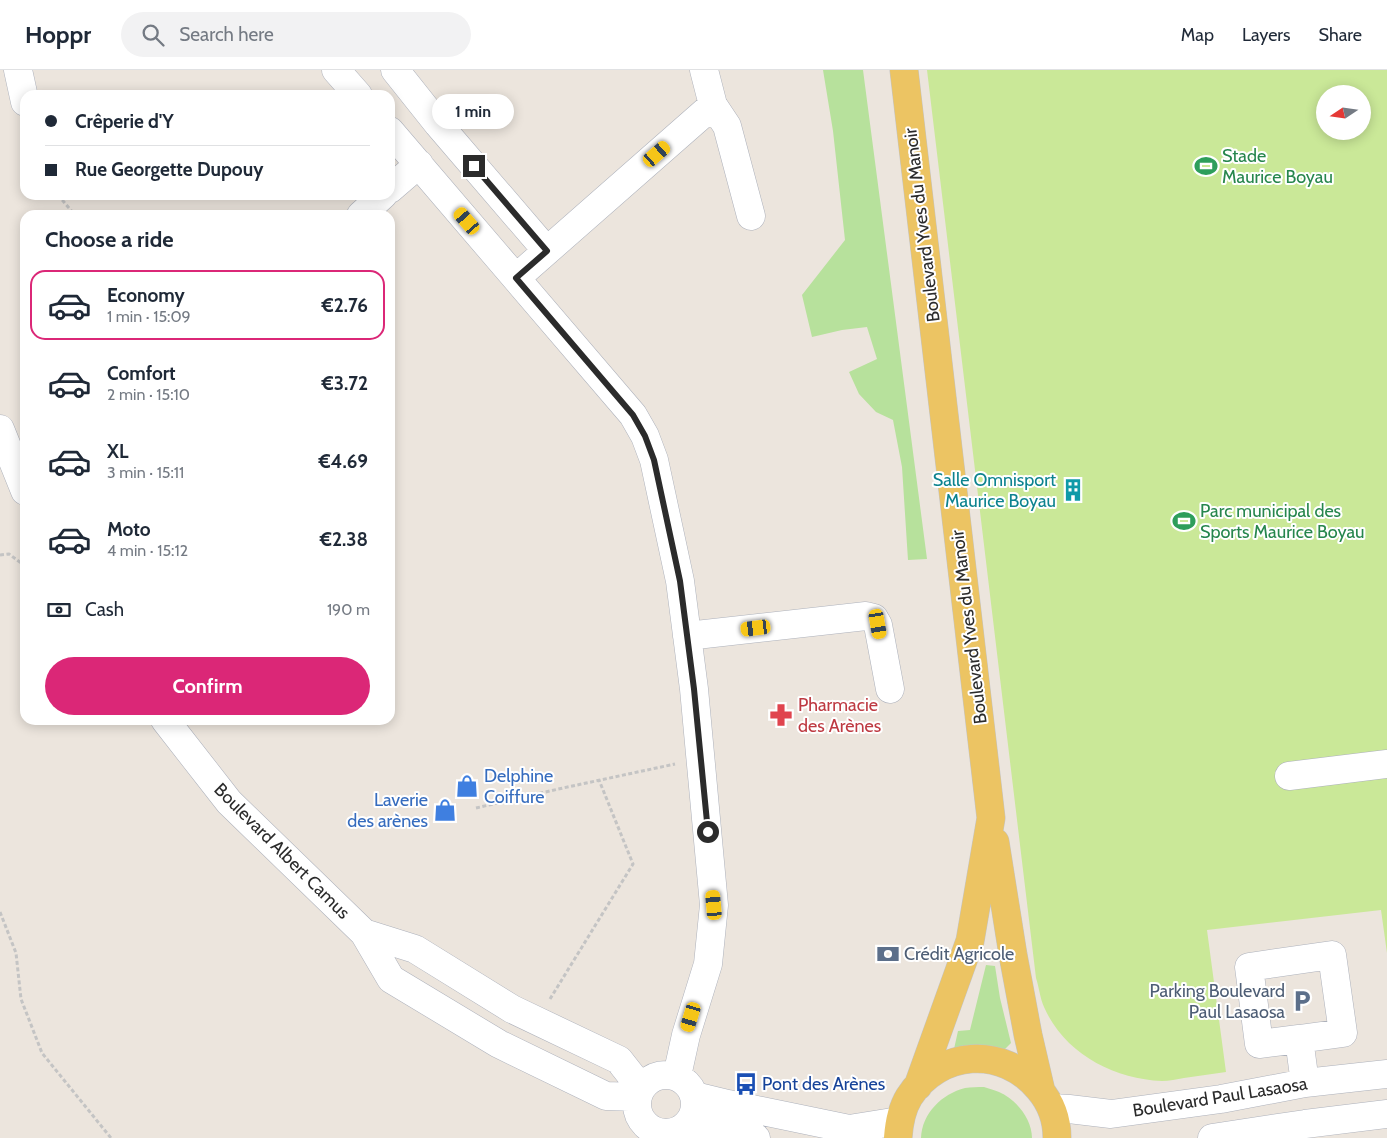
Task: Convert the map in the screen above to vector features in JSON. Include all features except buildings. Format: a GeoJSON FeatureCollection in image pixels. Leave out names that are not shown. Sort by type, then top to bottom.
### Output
{"type":"FeatureCollection","features":[{"type":"Feature","properties":{"kind":"main road","name":"Boulevard Yves du Manoir"},"geometry":{"type":"LineString","coordinates":[[904,70],[991,818],[970,941],[918,1086]]}},
{"type":"Feature","properties":{"kind":"main road"},"geometry":{"type":"LineString","coordinates":[[991,818],[1012,955],[1028,1035],[1057,1138]]}},
{"type":"Feature","properties":{"kind":"main road"},"geometry":{"type":"LineString","coordinates":[[899,1129],[908,1099],[922,1080],[942,1066],[964,1059],[988,1059],[1010,1065],[1030,1078],[1046,1100]]}},
{"type":"Feature","properties":{"kind":"street"},"geometry":{"type":"LineString","coordinates":[[18,70],[22,90]]}},
{"type":"Feature","properties":{"kind":"street"},"geometry":{"type":"LineString","coordinates":[[336,70],[354,90]]}},
{"type":"Feature","properties":{"kind":"street"},"geometry":{"type":"LineString","coordinates":[[395,70],[438,124],[547,251]]}},
{"type":"Feature","properties":{"kind":"street"},"geometry":{"type":"LineString","coordinates":[[704,70],[713,105],[727,126],[751,216]]}},
{"type":"Feature","properties":{"kind":"street"},"geometry":{"type":"LineString","coordinates":[[516,278],[713,105]]}},
{"type":"Feature","properties":{"kind":"street"},"geometry":{"type":"LineString","coordinates":[[395,138],[633,415],[645,436],[654,460],[680,581],[694,689],[714,905],[708,964],[686,1035],[677,1076]]}},
{"type":"Feature","properties":{"kind":"street"},"geometry":{"type":"LineString","coordinates":[[395,185],[418,164]]}},
{"type":"Feature","properties":{"kind":"street"},"geometry":{"type":"LineString","coordinates":[[366,210],[378,200]]}},
{"type":"Feature","properties":{"kind":"street"},"geometry":{"type":"LineString","coordinates":[[0,429],[20,479]]}},
{"type":"Feature","properties":{"kind":"street"},"geometry":{"type":"LineString","coordinates":[[687,636],[866,616],[874,618],[878,624],[890,689]]}},
{"type":"Feature","properties":{"kind":"street","name":"Boulevard Albert Camus"},"geometry":{"type":"LineString","coordinates":[[169,725],[229,802],[364,933],[391,979],[499,1044],[606,1096],[639,1092],[619,1060],[512,1009],[415,950],[364,933]]}},
{"type":"Feature","properties":{"kind":"street"},"geometry":{"type":"LineString","coordinates":[[1289,776],[1387,764]]}},
{"type":"Feature","properties":{"kind":"street"},"geometry":{"type":"LineString","coordinates":[[1299,1039],[1304,1083]]}},
{"type":"Feature","properties":{"kind":"street"},"geometry":{"type":"LineString","coordinates":[[667,1074],[677,1076],[691,1087],[692,1109],[684,1128],[676,1132],[659,1135],[644,1123],[639,1115],[637,1106],[639,1092],[648,1080],[657,1076],[667,1074]]}},
{"type":"Feature","properties":{"kind":"street","name":"Boulevard Paul Lasaosa"},"geometry":{"type":"LineString","coordinates":[[1046,1100],[1069,1109],[1112,1114],[1220,1099],[1304,1083],[1387,1074]]}},
{"type":"Feature","properties":{"kind":"street"},"geometry":{"type":"LineString","coordinates":[[692,1109],[728,1104],[849,1129],[899,1129]]}},
{"type":"Feature","properties":{"kind":"street"},"geometry":{"type":"LineString","coordinates":[[692,1109],[756,1138]]}},
{"type":"Feature","properties":{"kind":"street"},"geometry":{"type":"LineString","coordinates":[[1212,1138],[1387,1114]]}},
{"type":"Feature","properties":{"kind":"path"},"geometry":{"type":"LineString","coordinates":[[62,200],[71,210]]}},
{"type":"Feature","properties":{"kind":"path"},"geometry":{"type":"LineString","coordinates":[[0,555],[10,554],[20,562]]}},
{"type":"Feature","properties":{"kind":"path"},"geometry":{"type":"LineString","coordinates":[[476,808],[701,759]]}},
{"type":"Feature","properties":{"kind":"path"},"geometry":{"type":"LineString","coordinates":[[536,1021],[634,864],[599,780]]}},
{"type":"Feature","properties":{"kind":"path"},"geometry":{"type":"LineString","coordinates":[[0,912],[16,953],[21,998],[42,1054],[111,1138]]}},
{"type":"Feature","properties":{"kind":"green space"},"geometry":{"type":"Polygon","coordinates":[[[823,70],[863,70],[927,559],[908,560],[902,467],[893,420],[876,412],[859,394],[849,372],[877,359],[867,327],[842,330],[812,337],[802,295],[845,240],[833,131],[823,70]]]}},
{"type":"Feature","properties":{"kind":"green space","name":"Parc municipal des Sports Maurice Boyau"},"geometry":{"type":"Polygon","coordinates":[[[927,70],[1387,70],[1387,953],[1381,910],[1207,930],[1226,1072],[1165,1081],[1144,1079],[1108,1069],[1092,1061],[1064,1038],[1043,1004],[1036,978],[927,70]]]}},
{"type":"Feature","properties":{"kind":"green space"},"geometry":{"type":"Polygon","coordinates":[[[986,965],[995,966],[1000,998],[1011,1043],[1002,1052],[954,1049],[958,1031],[970,1030],[986,965]]]}},
{"type":"Feature","properties":{"kind":"green space"},"geometry":{"type":"Polygon","coordinates":[[[984,1087],[1005,1095],[1022,1110],[1029,1124],[1032,1138],[921,1138],[925,1120],[941,1100],[965,1088],[984,1087]]]}},
{"type":"Feature","properties":{"kind":"place","name":"Stade Maurice Boyau"},"geometry":{"type":"Point","coordinates":[1206,166]}},
{"type":"Feature","properties":{"kind":"place","name":"Salle Omnisport Maurice Boyau"},"geometry":{"type":"Point","coordinates":[1073,490]}},
{"type":"Feature","properties":{"kind":"place","name":"Parc municipal des Sports Maurice Boyau"},"geometry":{"type":"Point","coordinates":[1184,521]}},
{"type":"Feature","properties":{"kind":"place","name":"Pharmacie des Arènes"},"geometry":{"type":"Point","coordinates":[781,715]}},
{"type":"Feature","properties":{"kind":"place","name":"Delphine Coiffure"},"geometry":{"type":"Point","coordinates":[467,786]}},
{"type":"Feature","properties":{"kind":"place","name":"Laverie des arènes"},"geometry":{"type":"Point","coordinates":[445,810]}},
{"type":"Feature","properties":{"kind":"place","name":"Crédit Agricole"},"geometry":{"type":"Point","coordinates":[888,954]}},
{"type":"Feature","properties":{"kind":"place","name":"Parking Boulevard Paul Lasaosa"},"geometry":{"type":"Point","coordinates":[1302,1001]}},
{"type":"Feature","properties":{"kind":"place","name":"Pont des Arènes"},"geometry":{"type":"Point","coordinates":[746,1084]}},
{"type":"Feature","properties":{"kind":"route"},"geometry":{"type":"LineString","coordinates":[[474,166],[547,251],[516,278],[633,415],[645,436],[654,460],[680,581],[694,689],[708,832]]}}]}
